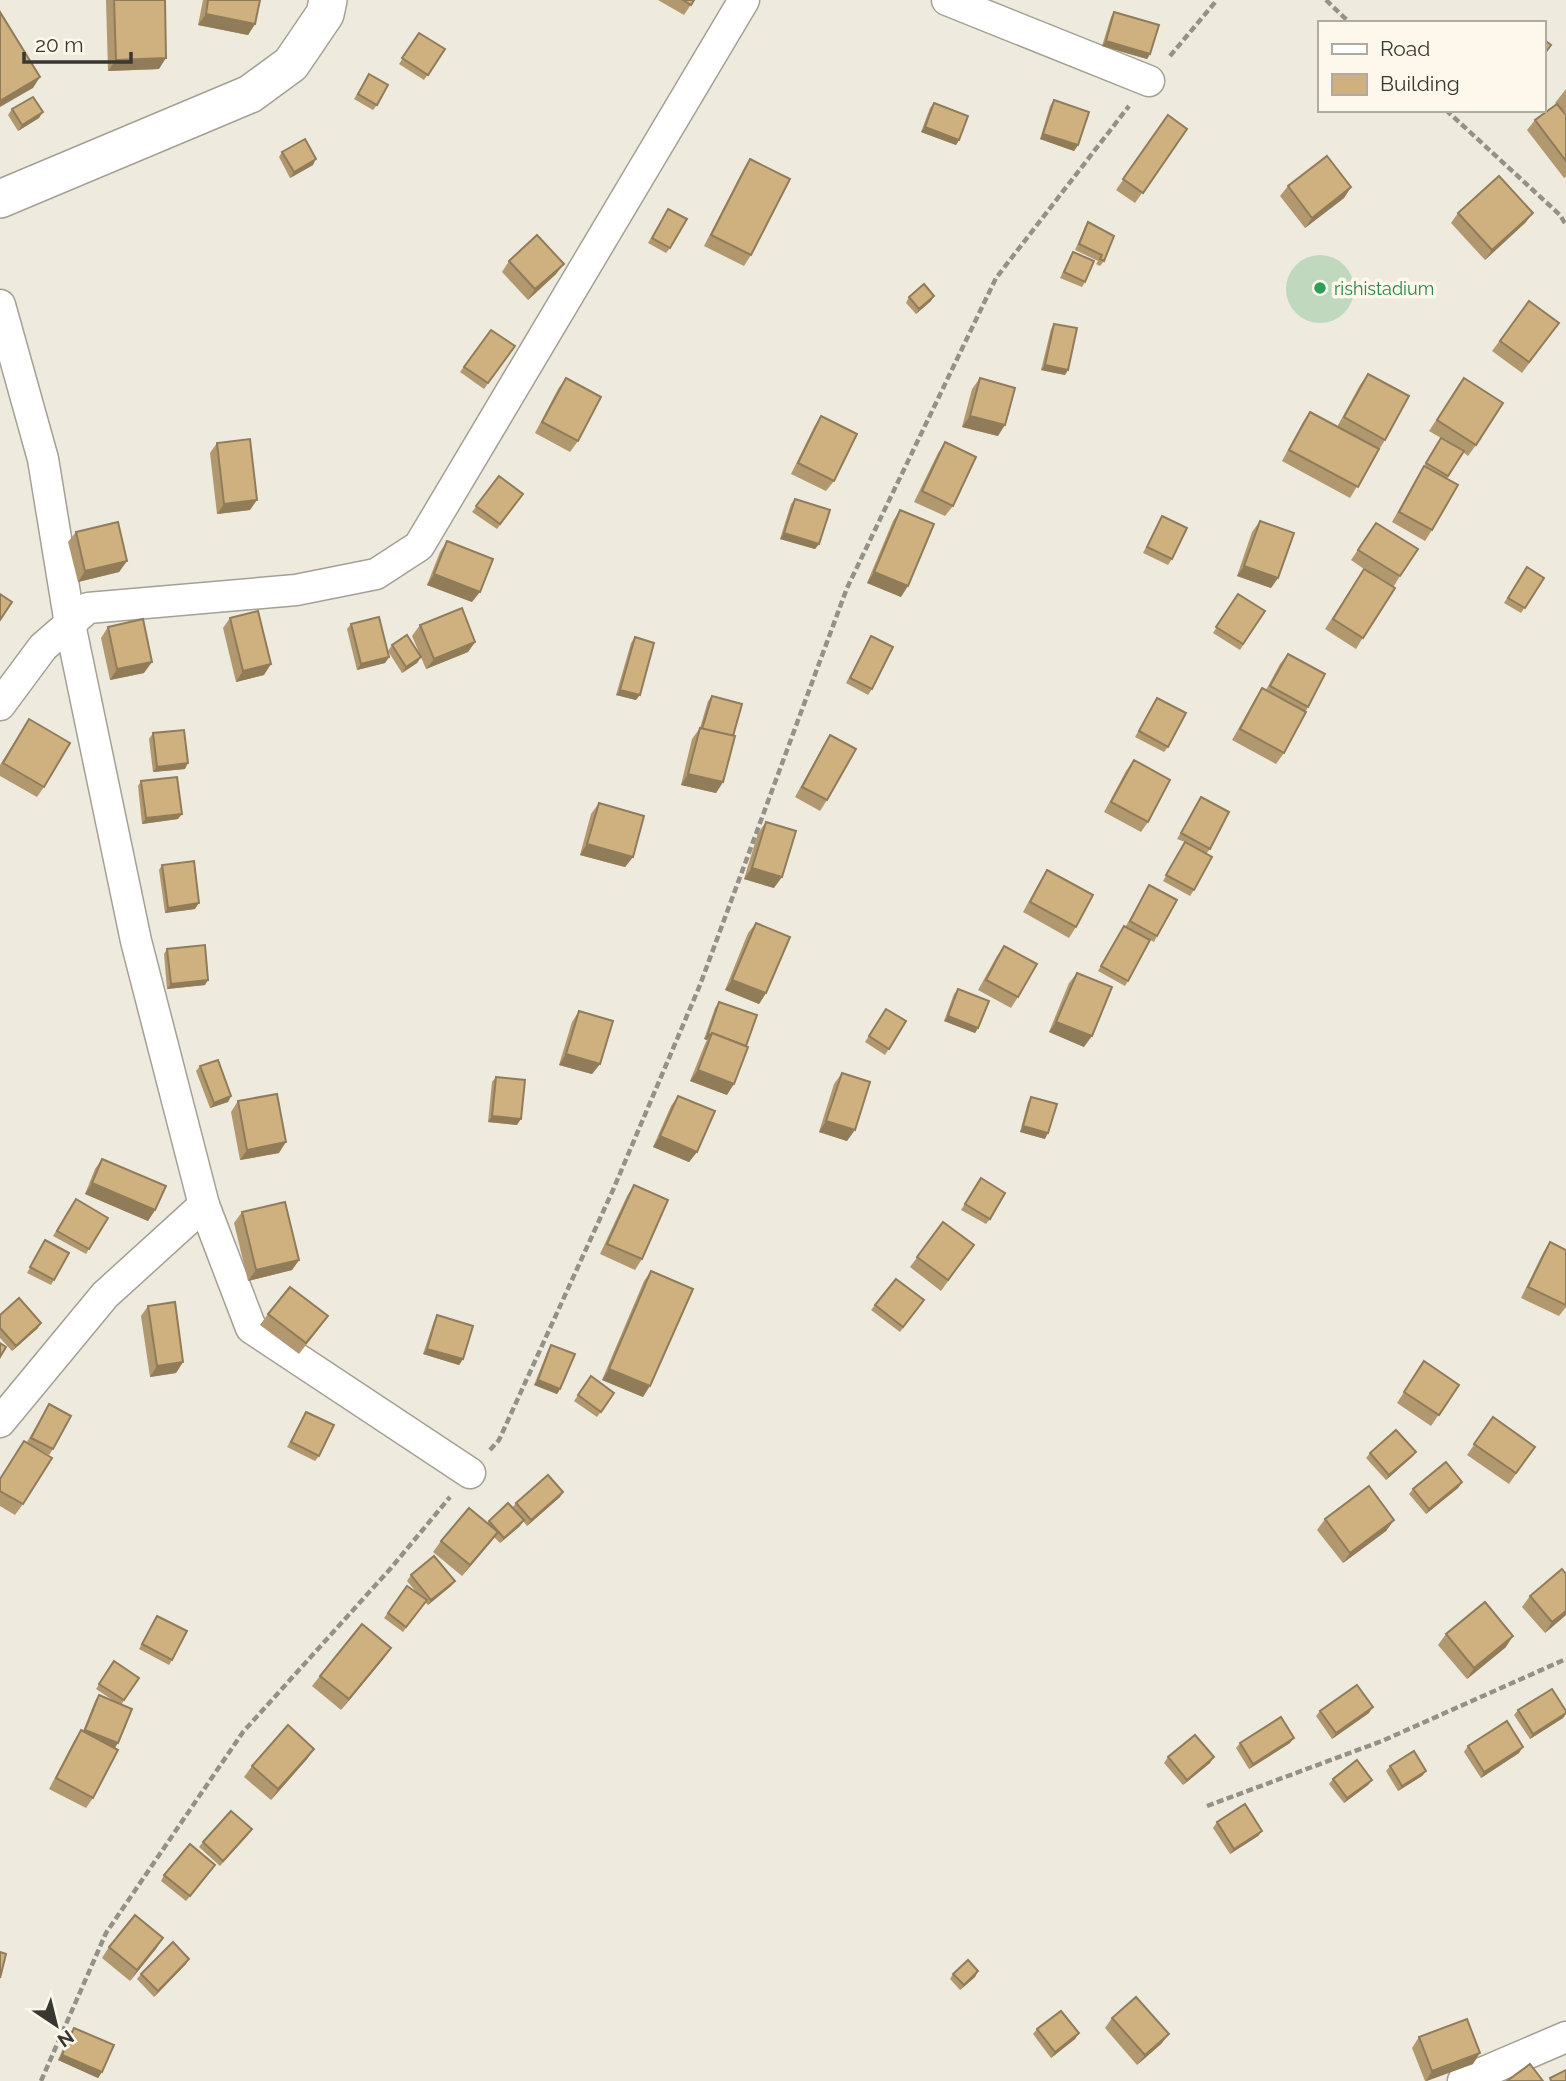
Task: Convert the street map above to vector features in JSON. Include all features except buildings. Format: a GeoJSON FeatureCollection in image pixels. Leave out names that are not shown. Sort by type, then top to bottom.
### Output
{"type":"FeatureCollection","features":[{"type":"Feature","properties":{"kind":"street"},"geometry":{"type":"LineString","coordinates":[[0,199],[250,94],[291,64],[325,14],[328,0]]}},
{"type":"Feature","properties":{"kind":"street"},"geometry":{"type":"LineString","coordinates":[[0,705],[43,648],[88,608],[296,590],[376,574],[419,546],[744,0]]}},
{"type":"Feature","properties":{"kind":"street"},"geometry":{"type":"LineString","coordinates":[[947,0],[1149,81]]}},
{"type":"Feature","properties":{"kind":"street"},"geometry":{"type":"LineString","coordinates":[[0,305],[43,459],[70,624],[136,941],[204,1205],[251,1328],[470,1474]]}},
{"type":"Feature","properties":{"kind":"street"},"geometry":{"type":"LineString","coordinates":[[0,1422],[105,1295],[204,1205]]}},
{"type":"Feature","properties":{"kind":"street"},"geometry":{"type":"LineString","coordinates":[[1463,2081],[1566,2037]]}},
{"type":"Feature","properties":{"kind":"path"},"geometry":{"type":"LineString","coordinates":[[41,2081],[106,1933],[243,1732],[391,1568],[499,1440],[613,1190],[700,985],[847,588],[996,278],[1093,149],[1217,0]]}},
{"type":"Feature","properties":{"kind":"path"},"geometry":{"type":"LineString","coordinates":[[1326,0],[1348,21]]}},
{"type":"Feature","properties":{"kind":"path"},"geometry":{"type":"LineString","coordinates":[[1448,112],[1560,215],[1566,225]]}},
{"type":"Feature","properties":{"kind":"path"},"geometry":{"type":"LineString","coordinates":[[1207,1806],[1382,1741],[1566,1659]]}},
{"type":"Feature","properties":{"kind":"green space","name":"rishistadium"},"geometry":{"type":"Polygon","coordinates":[[[1320,255],[1333,257],[1344,265],[1352,276],[1352,302],[1344,313],[1333,321],[1320,323],[1307,321],[1296,313],[1288,302],[1286,289],[1288,276],[1296,265],[1307,257],[1320,255]]]}},
{"type":"Feature","properties":{"kind":"place","name":"rishistadium"},"geometry":{"type":"Point","coordinates":[1320,288]}}]}
